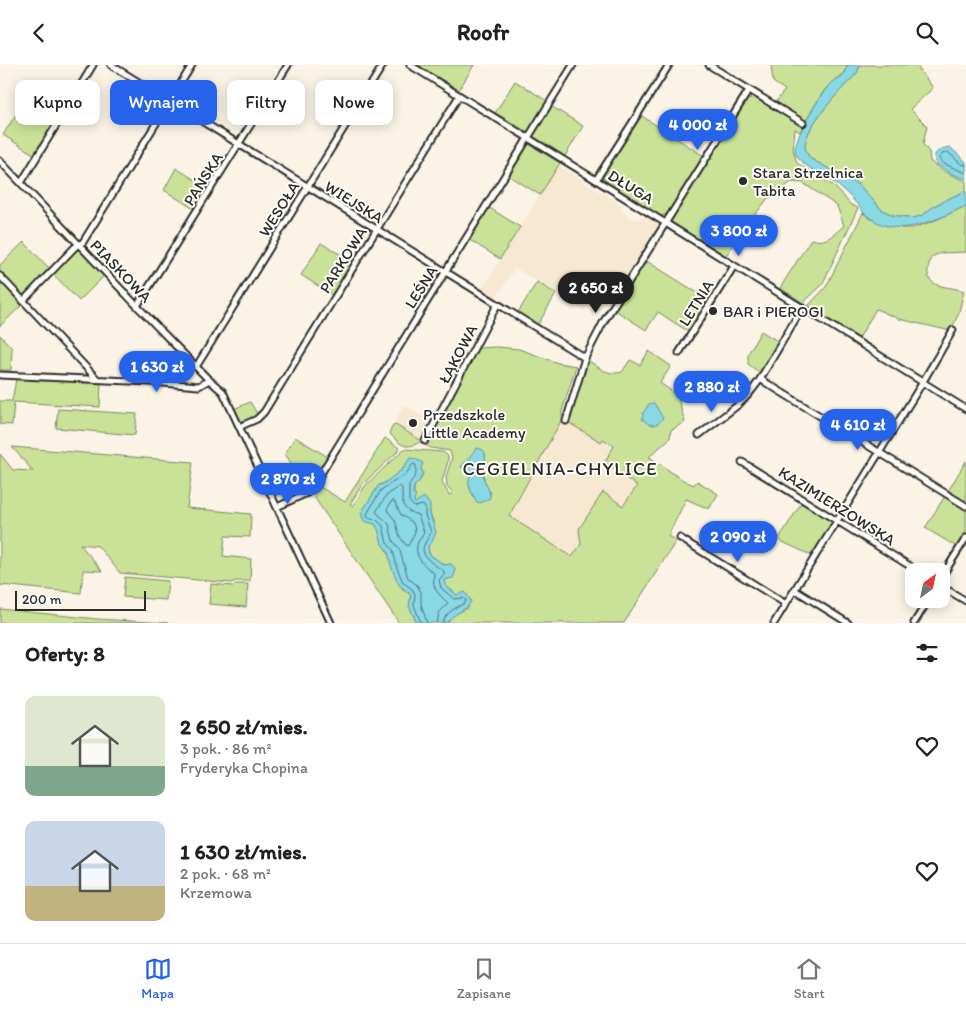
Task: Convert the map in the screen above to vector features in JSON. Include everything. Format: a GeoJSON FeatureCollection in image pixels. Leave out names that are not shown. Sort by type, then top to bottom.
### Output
{"type":"FeatureCollection","features":[{"type":"Feature","properties":{"kind":"street"},"geometry":{"type":"LineString","coordinates":[[20,183],[93,65]]}},
{"type":"Feature","properties":{"kind":"street","name":"WIEJSKA"},"geometry":{"type":"LineString","coordinates":[[111,65],[135,80]]}},
{"type":"Feature","properties":{"kind":"street"},"geometry":{"type":"LineString","coordinates":[[182,80],[192,65]]}},
{"type":"Feature","properties":{"kind":"street","name":"PAŃSKA"},"geometry":{"type":"LineString","coordinates":[[138,306],[288,65]]}},
{"type":"Feature","properties":{"kind":"street","name":"WESOŁA"},"geometry":{"type":"LineString","coordinates":[[196,367],[383,65]]}},
{"type":"Feature","properties":{"kind":"street","name":"DŁUGA"},"geometry":{"type":"LineString","coordinates":[[410,65],[966,409]]}},
{"type":"Feature","properties":{"kind":"street","name":"LEŚNA"},"geometry":{"type":"LineString","coordinates":[[277,507],[307,493],[312,488],[573,65]]}},
{"type":"Feature","properties":{"kind":"street"},"geometry":{"type":"LineString","coordinates":[[596,180],[669,65]]}},
{"type":"Feature","properties":{"kind":"street"},"geometry":{"type":"LineString","coordinates":[[709,65],[803,123]]}},
{"type":"Feature","properties":{"kind":"street"},"geometry":{"type":"LineString","coordinates":[[566,421],[585,358],[604,321],[749,90]]}},
{"type":"Feature","properties":{"kind":"street","name":"PARKOWA"},"geometry":{"type":"LineString","coordinates":[[239,427],[257,419],[264,412],[459,95]]}},
{"type":"Feature","properties":{"kind":"street"},"geometry":{"type":"LineString","coordinates":[[23,301],[75,247],[83,242],[154,125]]}},
{"type":"Feature","properties":{"kind":"street","name":"WIEJSKA"},"geometry":{"type":"LineString","coordinates":[[207,125],[585,358]]}},
{"type":"Feature","properties":{"kind":"street","name":"PIASKOWA"},"geometry":{"type":"LineString","coordinates":[[0,161],[196,367],[223,392],[332,623]]}},
{"type":"Feature","properties":{"kind":"street","name":"LETNIA"},"geometry":{"type":"LineString","coordinates":[[680,353],[734,266]]}},
{"type":"Feature","properties":{"kind":"street"},"geometry":{"type":"LineString","coordinates":[[0,276],[97,379]]}},
{"type":"Feature","properties":{"kind":"street","name":"ŁĄKOWA"},"geometry":{"type":"LineString","coordinates":[[425,441],[497,305]]}},
{"type":"Feature","properties":{"kind":"street"},"geometry":{"type":"LineString","coordinates":[[699,435],[738,405],[749,394],[802,308]]}},
{"type":"Feature","properties":{"kind":"street"},"geometry":{"type":"LineString","coordinates":[[774,623],[880,453],[953,330]]}},
{"type":"Feature","properties":{"kind":"street"},"geometry":{"type":"LineString","coordinates":[[85,378],[87,368]]}},
{"type":"Feature","properties":{"kind":"street"},"geometry":{"type":"LineString","coordinates":[[0,375],[85,378],[199,386],[209,380]]}},
{"type":"Feature","properties":{"kind":"street"},"geometry":{"type":"LineString","coordinates":[[760,379],[966,506]]}},
{"type":"Feature","properties":{"kind":"street","name":"KAZIMIERZOWSKA"},"geometry":{"type":"LineString","coordinates":[[742,462],[905,563]]}},
{"type":"Feature","properties":{"kind":"street"},"geometry":{"type":"LineString","coordinates":[[680,538],[786,604]]}},
{"type":"Feature","properties":{"kind":"street"},"geometry":{"type":"LineString","coordinates":[[950,564],[966,538]]}},
{"type":"Feature","properties":{"kind":"street"},"geometry":{"type":"LineString","coordinates":[[795,590],[848,623]]}},
{"type":"Feature","properties":{"kind":"street"},"geometry":{"type":"LineString","coordinates":[[950,591],[966,601]]}},
{"type":"Feature","properties":{"kind":"street"},"geometry":{"type":"LineString","coordinates":[[914,623],[923,608]]}},
{"type":"Feature","properties":{"kind":"shaded area"},"geometry":{"type":"Polygon","coordinates":[[[558,165],[621,205],[623,212],[634,219],[641,219],[646,216],[661,226],[615,299],[599,288],[585,311],[515,268],[495,300],[481,291],[558,165]]]}},
{"type":"Feature","properties":{"kind":"shaded area","name":"Przedszkole Little Academy"},"geometry":{"type":"Polygon","coordinates":[[[404,405],[432,422],[422,441],[394,424],[404,405]]]}},
{"type":"Feature","properties":{"kind":"shaded area"},"geometry":{"type":"Polygon","coordinates":[[[562,419],[601,442],[603,439],[614,446],[605,462],[637,486],[623,507],[603,493],[581,544],[572,557],[509,517],[562,419]]]}},
{"type":"Feature","properties":{"kind":"green space"},"geometry":{"type":"Polygon","coordinates":[[[418,65],[474,65],[459,90],[418,65]]]}},
{"type":"Feature","properties":{"kind":"green space"},"geometry":{"type":"Polygon","coordinates":[[[771,65],[848,65],[843,74],[824,90],[806,121],[775,103],[785,90],[773,82],[771,65]]]}},
{"type":"Feature","properties":{"kind":"green space"},"geometry":{"type":"Polygon","coordinates":[[[860,65],[916,65],[933,88],[910,109],[927,126],[923,144],[929,152],[930,161],[952,175],[966,181],[966,191],[914,218],[892,215],[881,209],[859,185],[811,159],[806,151],[807,136],[818,117],[857,73],[860,65]]]}},
{"type":"Feature","properties":{"kind":"green space"},"geometry":{"type":"Polygon","coordinates":[[[515,81],[547,101],[527,132],[495,113],[515,81]]]}},
{"type":"Feature","properties":{"kind":"green space"},"geometry":{"type":"Polygon","coordinates":[[[750,94],[803,126],[800,132],[795,129],[793,149],[797,163],[834,186],[851,205],[858,208],[822,285],[803,303],[780,288],[811,239],[825,239],[844,226],[837,206],[803,183],[791,182],[776,195],[768,198],[751,220],[757,235],[752,244],[735,241],[726,256],[670,221],[745,100],[751,99],[750,94]]]}},
{"type":"Feature","properties":{"kind":"green space"},"geometry":{"type":"Polygon","coordinates":[[[551,106],[583,126],[565,156],[533,136],[551,106]]]}},
{"type":"Feature","properties":{"kind":"green space"},"geometry":{"type":"Polygon","coordinates":[[[640,115],[704,156],[667,214],[661,216],[602,178],[640,115]]]}},
{"type":"Feature","properties":{"kind":"green space"},"geometry":{"type":"Polygon","coordinates":[[[15,116],[15,125],[54,125],[35,155],[3,135],[15,116]]]}},
{"type":"Feature","properties":{"kind":"green space"},"geometry":{"type":"Polygon","coordinates":[[[527,143],[560,163],[540,195],[508,175],[527,143]]]}},
{"type":"Feature","properties":{"kind":"green space"},"geometry":{"type":"Polygon","coordinates":[[[176,168],[208,188],[195,210],[164,190],[176,168]]]}},
{"type":"Feature","properties":{"kind":"green space"},"geometry":{"type":"Polygon","coordinates":[[[966,206],[966,252],[941,253],[931,257],[928,268],[928,276],[931,281],[942,286],[964,291],[959,312],[951,331],[899,319],[876,309],[859,338],[808,306],[826,287],[863,213],[869,218],[901,228],[913,228],[966,206]]]}},
{"type":"Feature","properties":{"kind":"green space"},"geometry":{"type":"Polygon","coordinates":[[[488,207],[520,227],[500,259],[468,239],[488,207]]]}},
{"type":"Feature","properties":{"kind":"green space"},"geometry":{"type":"Polygon","coordinates":[[[24,242],[50,269],[75,245],[104,276],[79,301],[53,274],[26,300],[0,272],[0,265],[24,242]]]}},
{"type":"Feature","properties":{"kind":"green space"},"geometry":{"type":"Polygon","coordinates":[[[321,243],[353,262],[332,295],[301,275],[321,243]]]}},
{"type":"Feature","properties":{"kind":"green space"},"geometry":{"type":"Polygon","coordinates":[[[645,260],[709,300],[689,332],[658,312],[646,330],[615,310],[645,260]]]}},
{"type":"Feature","properties":{"kind":"green space"},"geometry":{"type":"Polygon","coordinates":[[[0,280],[23,304],[0,326],[0,280]]]}},
{"type":"Feature","properties":{"kind":"green space"},"geometry":{"type":"Polygon","coordinates":[[[537,282],[556,294],[537,326],[517,314],[537,282]]]}},
{"type":"Feature","properties":{"kind":"green space"},"geometry":{"type":"Polygon","coordinates":[[[761,331],[779,342],[760,373],[748,364],[748,354],[761,331]]]}},
{"type":"Feature","properties":{"kind":"green space"},"geometry":{"type":"Polygon","coordinates":[[[0,335],[12,348],[11,370],[0,370],[0,335]]]}},
{"type":"Feature","properties":{"kind":"green space"},"geometry":{"type":"Polygon","coordinates":[[[478,348],[519,349],[558,363],[576,366],[562,411],[562,419],[509,516],[572,557],[581,544],[579,529],[603,492],[623,506],[637,486],[605,462],[614,446],[603,439],[601,442],[569,423],[588,360],[604,371],[617,373],[622,372],[630,360],[640,365],[649,351],[671,366],[660,383],[677,395],[685,422],[671,430],[670,438],[649,457],[682,479],[694,485],[697,481],[718,494],[709,509],[686,499],[668,536],[676,541],[624,623],[447,623],[452,616],[469,607],[445,585],[444,580],[447,579],[451,564],[444,565],[429,554],[428,546],[432,542],[433,521],[430,511],[419,502],[415,503],[414,500],[414,486],[419,482],[423,473],[420,468],[422,465],[406,464],[402,470],[379,485],[367,504],[403,590],[409,593],[411,597],[411,607],[417,623],[399,623],[312,494],[317,485],[345,502],[385,438],[399,448],[397,452],[362,485],[350,504],[353,506],[365,486],[404,449],[443,452],[448,456],[442,482],[449,495],[453,493],[447,486],[446,477],[452,458],[450,451],[431,448],[425,445],[478,348]],[[485,453],[469,472],[471,477],[469,486],[477,502],[491,493],[486,486],[483,474],[485,453]]]}},
{"type":"Feature","properties":{"kind":"green space"},"geometry":{"type":"Polygon","coordinates":[[[16,379],[101,382],[100,407],[14,402],[12,425],[0,424],[0,401],[12,401],[16,379]]]}},
{"type":"Feature","properties":{"kind":"green space"},"geometry":{"type":"Polygon","coordinates":[[[250,402],[258,415],[241,424],[234,409],[250,402]]]}},
{"type":"Feature","properties":{"kind":"green space"},"geometry":{"type":"Polygon","coordinates":[[[58,409],[137,414],[135,435],[56,428],[58,409]]]}},
{"type":"Feature","properties":{"kind":"green space"},"geometry":{"type":"Polygon","coordinates":[[[394,424],[422,441],[411,446],[400,443],[389,433],[394,424]]]}},
{"type":"Feature","properties":{"kind":"green space"},"geometry":{"type":"Polygon","coordinates":[[[295,437],[328,457],[308,488],[285,454],[295,437]]]}},
{"type":"Feature","properties":{"kind":"green space"},"geometry":{"type":"Polygon","coordinates":[[[12,447],[193,462],[187,508],[251,514],[250,537],[225,536],[223,556],[251,559],[250,581],[231,583],[120,573],[98,546],[80,544],[102,571],[83,570],[81,593],[0,585],[0,454],[13,470],[33,471],[12,447]]]}},
{"type":"Feature","properties":{"kind":"green space"},"geometry":{"type":"Polygon","coordinates":[[[966,461],[966,502],[948,491],[966,461]]]}},
{"type":"Feature","properties":{"kind":"green space"},"geometry":{"type":"Polygon","coordinates":[[[945,496],[966,509],[966,533],[957,547],[925,528],[945,496]]]}},
{"type":"Feature","properties":{"kind":"green space"},"geometry":{"type":"Polygon","coordinates":[[[802,502],[834,522],[813,556],[778,540],[802,502]]]}},
{"type":"Feature","properties":{"kind":"green space"},"geometry":{"type":"Polygon","coordinates":[[[125,577],[168,581],[166,600],[123,597],[125,577]]]}},
{"type":"Feature","properties":{"kind":"green space"},"geometry":{"type":"Polygon","coordinates":[[[211,584],[233,586],[236,584],[248,584],[246,607],[209,604],[211,584]]]}},
{"type":"Feature","properties":{"kind":"green space"},"geometry":{"type":"Polygon","coordinates":[[[0,609],[97,619],[168,623],[0,623],[0,609]]]}},
{"type":"Feature","properties":{"kind":"water"},"geometry":{"type":"Polygon","coordinates":[[[848,65],[860,65],[857,73],[818,117],[807,136],[806,151],[811,159],[859,185],[881,209],[892,215],[914,218],[966,191],[966,206],[914,226],[888,226],[876,222],[864,213],[839,186],[810,168],[796,155],[796,143],[810,114],[828,86],[841,77],[848,65]]]}},
{"type":"Feature","properties":{"kind":"water"},"geometry":{"type":"Polygon","coordinates":[[[950,147],[966,162],[966,179],[952,174],[936,164],[935,157],[937,152],[950,147]]]}},
{"type":"Feature","properties":{"kind":"water"},"geometry":{"type":"Polygon","coordinates":[[[654,403],[663,418],[653,425],[642,419],[643,413],[649,404],[654,403]]]}},
{"type":"Feature","properties":{"kind":"water"},"geometry":{"type":"Polygon","coordinates":[[[477,448],[483,450],[485,454],[483,475],[490,495],[490,498],[480,503],[477,502],[470,489],[470,475],[461,467],[477,448]]]}},
{"type":"Feature","properties":{"kind":"water"},"geometry":{"type":"Polygon","coordinates":[[[410,458],[423,463],[421,468],[423,473],[414,486],[413,494],[416,496],[415,503],[424,497],[430,505],[430,514],[436,532],[428,546],[429,554],[444,565],[451,564],[455,568],[453,578],[444,580],[445,585],[457,595],[465,592],[471,601],[466,608],[453,616],[447,623],[417,623],[409,606],[411,596],[399,585],[392,569],[388,552],[382,544],[378,529],[375,524],[364,521],[361,513],[379,485],[403,469],[410,458]]]}},
{"type":"Feature","properties":{"kind":"place","name":"Stara Strzelnica Tabita"},"geometry":{"type":"Point","coordinates":[743,181]}},
{"type":"Feature","properties":{"kind":"place","name":"BAR i PIEROGI"},"geometry":{"type":"Point","coordinates":[713,311]}},
{"type":"Feature","properties":{"kind":"place","name":"Przedszkole Little Academy"},"geometry":{"type":"Point","coordinates":[413,423]}},
{"type":"Feature","properties":{"kind":"district","name":"CEGIELNIA-CHYLICE"},"geometry":{"type":"Point","coordinates":[560,468]}}]}
